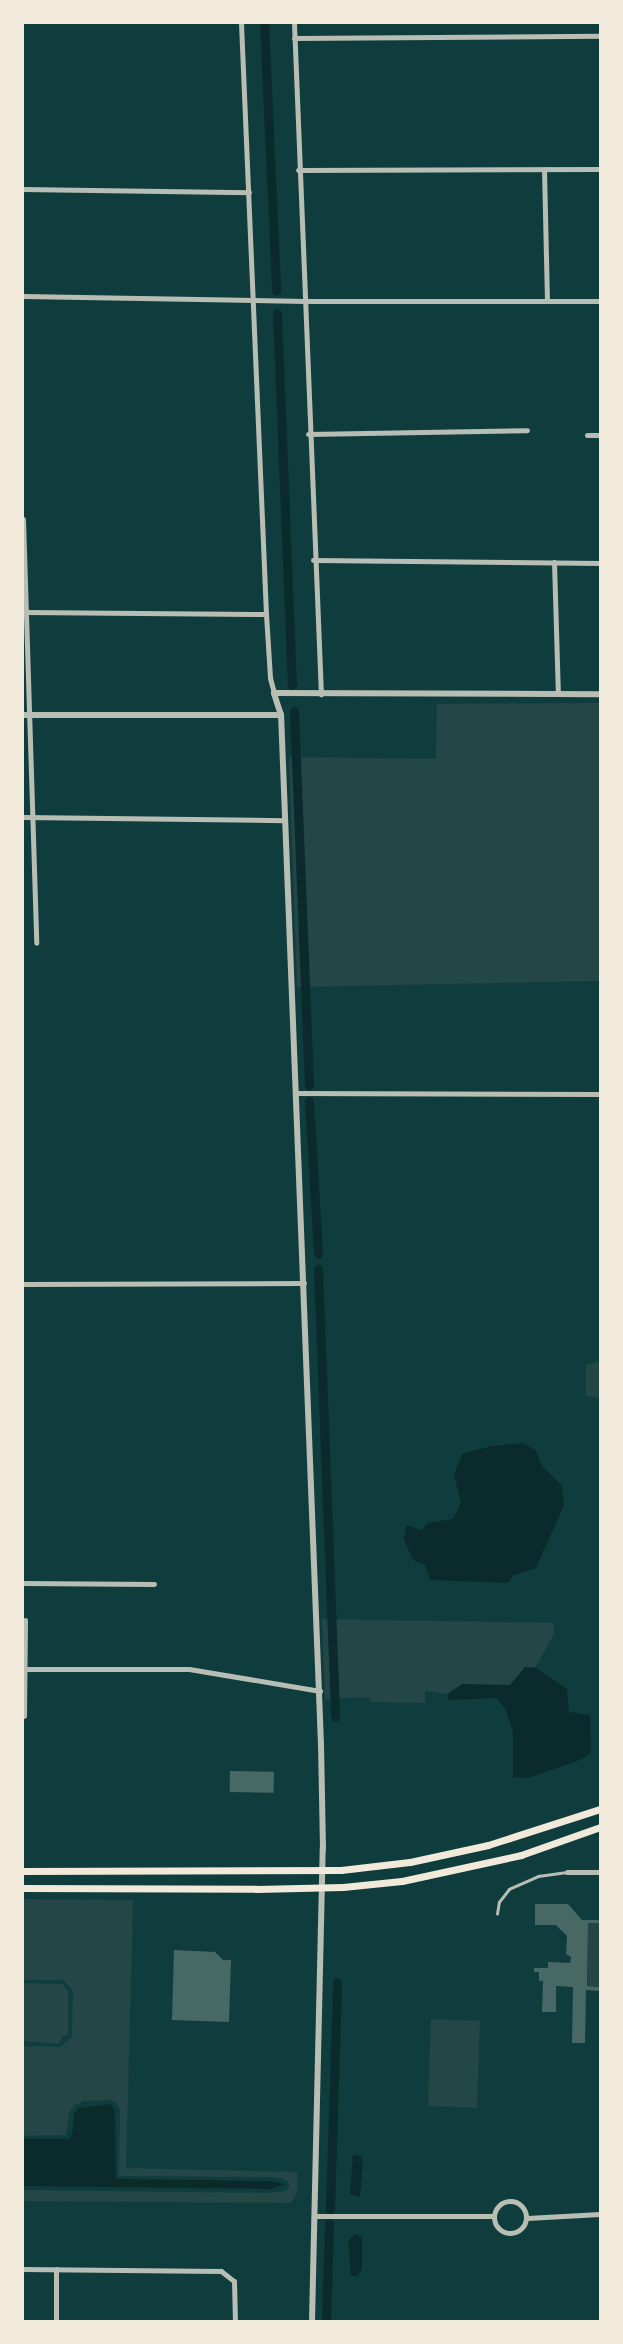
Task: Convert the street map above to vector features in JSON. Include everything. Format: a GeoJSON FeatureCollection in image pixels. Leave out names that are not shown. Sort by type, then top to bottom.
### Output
{"type":"FeatureCollection","features":[{"type":"Feature","properties":{"kind":"main road"},"geometry":{"type":"LineString","coordinates":[[23,1871],[321,1872],[410,1862],[488,1845],[600,1809]]}},
{"type":"Feature","properties":{"kind":"main road"},"geometry":{"type":"LineString","coordinates":[[23,1888],[321,1888],[402,1881],[521,1855],[600,1826]]}},
{"type":"Feature","properties":{"kind":"street"},"geometry":{"type":"LineString","coordinates":[[242,23],[266,614],[270,678],[281,715],[320,1691],[321,1888],[313,2321]]}},
{"type":"Feature","properties":{"kind":"street"},"geometry":{"type":"LineString","coordinates":[[294,23],[313,560],[321,694]]}},
{"type":"Feature","properties":{"kind":"street"},"geometry":{"type":"LineString","coordinates":[[295,38],[600,36]]}},
{"type":"Feature","properties":{"kind":"street"},"geometry":{"type":"LineString","coordinates":[[544,169],[547,301]]}},
{"type":"Feature","properties":{"kind":"street"},"geometry":{"type":"LineString","coordinates":[[298,170],[600,169]]}},
{"type":"Feature","properties":{"kind":"street"},"geometry":{"type":"LineString","coordinates":[[23,189],[249,192]]}},
{"type":"Feature","properties":{"kind":"street"},"geometry":{"type":"LineString","coordinates":[[23,296],[305,301],[600,301]]}},
{"type":"Feature","properties":{"kind":"street"},"geometry":{"type":"LineString","coordinates":[[308,433],[527,430]]}},
{"type":"Feature","properties":{"kind":"street"},"geometry":{"type":"LineString","coordinates":[[587,435],[600,435]]}},
{"type":"Feature","properties":{"kind":"street"},"geometry":{"type":"LineString","coordinates":[[23,519],[26,715],[36,943]]}},
{"type":"Feature","properties":{"kind":"street"},"geometry":{"type":"LineString","coordinates":[[313,560],[600,563]]}},
{"type":"Feature","properties":{"kind":"street"},"geometry":{"type":"LineString","coordinates":[[554,562],[558,694]]}},
{"type":"Feature","properties":{"kind":"street"},"geometry":{"type":"LineString","coordinates":[[24,611],[266,614]]}},
{"type":"Feature","properties":{"kind":"street"},"geometry":{"type":"LineString","coordinates":[[274,693],[600,694]]}},
{"type":"Feature","properties":{"kind":"street"},"geometry":{"type":"LineString","coordinates":[[26,715],[281,715]]}},
{"type":"Feature","properties":{"kind":"street"},"geometry":{"type":"LineString","coordinates":[[23,817],[284,820]]}},
{"type":"Feature","properties":{"kind":"street"},"geometry":{"type":"LineString","coordinates":[[297,1093],[600,1094]]}},
{"type":"Feature","properties":{"kind":"street"},"geometry":{"type":"LineString","coordinates":[[23,1284],[304,1283]]}},
{"type":"Feature","properties":{"kind":"street"},"geometry":{"type":"LineString","coordinates":[[23,1583],[154,1584]]}},
{"type":"Feature","properties":{"kind":"street"},"geometry":{"type":"LineString","coordinates":[[24,1620],[24,1717]]}},
{"type":"Feature","properties":{"kind":"street"},"geometry":{"type":"LineString","coordinates":[[24,1669],[189,1670],[320,1691]]}},
{"type":"Feature","properties":{"kind":"street"},"geometry":{"type":"LineString","coordinates":[[567,1872],[600,1872]]}},
{"type":"Feature","properties":{"kind":"street"},"geometry":{"type":"LineString","coordinates":[[513,2201],[523,2207],[527,2218],[521,2229],[510,2232],[498,2228],[492,2216],[501,2203],[513,2201]]}},
{"type":"Feature","properties":{"kind":"street"},"geometry":{"type":"LineString","coordinates":[[527,2218],[600,2214]]}},
{"type":"Feature","properties":{"kind":"street"},"geometry":{"type":"LineString","coordinates":[[314,2216],[492,2216]]}},
{"type":"Feature","properties":{"kind":"street"},"geometry":{"type":"LineString","coordinates":[[23,2269],[221,2270],[234,2281],[235,2321]]}},
{"type":"Feature","properties":{"kind":"street"},"geometry":{"type":"LineString","coordinates":[[56,2269],[56,2321]]}},
{"type":"Feature","properties":{"kind":"lane"},"geometry":{"type":"LineString","coordinates":[[497,1914],[499,1902],[510,1888],[538,1876],[567,1872]]}},
{"type":"Feature","properties":{"kind":"shaded area"},"geometry":{"type":"Polygon","coordinates":[[[600,703],[600,981],[297,987],[289,757],[436,759],[437,704],[600,703]]]}},
{"type":"Feature","properties":{"kind":"shaded area"},"geometry":{"type":"Polygon","coordinates":[[[600,1361],[600,1398],[586,1396],[586,1365],[600,1361]]]}},
{"type":"Feature","properties":{"kind":"shaded area"},"geometry":{"type":"Polygon","coordinates":[[[523,1443],[536,1451],[542,1466],[562,1486],[564,1505],[536,1568],[514,1575],[508,1583],[430,1580],[425,1565],[413,1560],[404,1539],[406,1525],[422,1530],[428,1523],[453,1519],[461,1503],[454,1475],[462,1454],[491,1446],[523,1443]]]}},
{"type":"Feature","properties":{"kind":"shaded area"},"geometry":{"type":"Polygon","coordinates":[[[322,1619],[554,1623],[554,1634],[535,1668],[525,1667],[511,1685],[454,1689],[448,1694],[425,1691],[425,1703],[371,1702],[370,1697],[325,1699],[322,1619]]]}},
{"type":"Feature","properties":{"kind":"shaded area"},"geometry":{"type":"Polygon","coordinates":[[[525,1667],[536,1668],[567,1689],[569,1712],[590,1715],[591,1753],[580,1760],[528,1778],[513,1777],[513,1732],[506,1710],[497,1698],[448,1700],[448,1694],[462,1684],[510,1685],[525,1667]]]}},
{"type":"Feature","properties":{"kind":"shaded area"},"geometry":{"type":"Polygon","coordinates":[[[23,1899],[133,1900],[126,2168],[297,2172],[297,2194],[290,2203],[23,2201],[23,2190],[271,2193],[286,2191],[290,2184],[282,2178],[271,2177],[119,2176],[120,2110],[117,2103],[110,2100],[84,2101],[74,2105],[69,2113],[66,2135],[23,2136],[23,2046],[60,2047],[72,2037],[73,1990],[63,1980],[23,1980],[23,1899]]]}},
{"type":"Feature","properties":{"kind":"shaded area"},"geometry":{"type":"Polygon","coordinates":[[[588,1923],[600,1923],[600,1986],[588,1986],[588,1923]]]}},
{"type":"Feature","properties":{"kind":"shaded area"},"geometry":{"type":"Polygon","coordinates":[[[24,1983],[62,1984],[68,1991],[68,2035],[62,2037],[59,2044],[23,2041],[24,1983]]]}},
{"type":"Feature","properties":{"kind":"shaded area"},"geometry":{"type":"Polygon","coordinates":[[[431,2019],[480,2021],[477,2108],[428,2106],[431,2019]]]}},
{"type":"Feature","properties":{"kind":"shaded area"},"geometry":{"type":"Polygon","coordinates":[[[110,2104],[115,2110],[116,2179],[271,2181],[285,2184],[271,2189],[23,2186],[23,2139],[69,2139],[72,2135],[74,2114],[78,2108],[110,2104]]]}},
{"type":"Feature","properties":{"kind":"shaded area"},"geometry":{"type":"Polygon","coordinates":[[[353,2155],[361,2156],[363,2161],[360,2197],[350,2194],[353,2155]]]}},
{"type":"Feature","properties":{"kind":"shaded area"},"geometry":{"type":"Polygon","coordinates":[[[355,2234],[362,2237],[362,2269],[357,2276],[351,2276],[348,2241],[355,2234]]]}},
{"type":"Feature","properties":{"kind":"building"},"geometry":{"type":"Polygon","coordinates":[[[230,1771],[274,1772],[274,1793],[230,1792],[230,1771]]]}},
{"type":"Feature","properties":{"kind":"building"},"geometry":{"type":"Polygon","coordinates":[[[535,1904],[568,1904],[582,1920],[600,1920],[600,1923],[588,1923],[587,1986],[600,1987],[600,1991],[586,1990],[585,2043],[572,2043],[573,1987],[556,1986],[556,2012],[542,2012],[543,1981],[539,1981],[539,1972],[534,1972],[534,1968],[548,1968],[548,1962],[570,1963],[571,1957],[566,1954],[567,1936],[556,1925],[535,1925],[535,1904]]]}},
{"type":"Feature","properties":{"kind":"building"},"geometry":{"type":"Polygon","coordinates":[[[174,1950],[215,1952],[223,1960],[231,1960],[229,2022],[172,2020],[174,1950]]]}},
{"type":"Feature","properties":{"kind":"waterway"},"geometry":{"type":"LineString","coordinates":[[264,23],[276,291]]}},
{"type":"Feature","properties":{"kind":"waterway"},"geometry":{"type":"LineString","coordinates":[[277,313],[292,685]]}},
{"type":"Feature","properties":{"kind":"waterway"},"geometry":{"type":"LineString","coordinates":[[294,711],[309,1086]]}},
{"type":"Feature","properties":{"kind":"waterway"},"geometry":{"type":"LineString","coordinates":[[309,1101],[318,1254]]}},
{"type":"Feature","properties":{"kind":"waterway"},"geometry":{"type":"LineString","coordinates":[[318,1269],[335,1717]]}},
{"type":"Feature","properties":{"kind":"waterway"},"geometry":{"type":"LineString","coordinates":[[330,2209],[337,1982]]}},
{"type":"Feature","properties":{"kind":"waterway"},"geometry":{"type":"LineString","coordinates":[[326,2321],[329,2223]]}}]}
